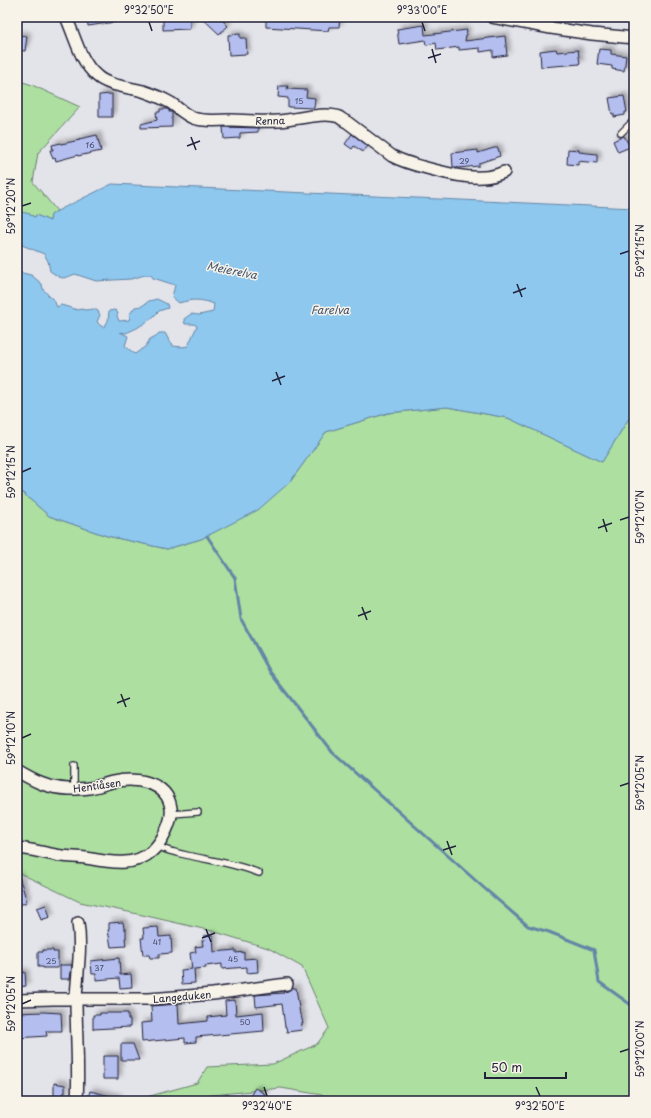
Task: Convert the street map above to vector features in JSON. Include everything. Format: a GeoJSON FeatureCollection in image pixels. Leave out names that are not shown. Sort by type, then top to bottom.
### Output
{"type":"FeatureCollection","features":[{"type":"Feature","properties":{"kind":"street","name":"Renna"},"geometry":{"type":"LineString","coordinates":[[66,17],[85,60],[98,77],[111,83],[160,97],[195,119],[274,121],[323,116],[339,117],[392,156],[411,164],[461,176],[484,177],[504,172]]}},
{"type":"Feature","properties":{"kind":"street"},"geometry":{"type":"LineString","coordinates":[[492,17],[551,28],[634,38]]}},
{"type":"Feature","properties":{"kind":"street","name":"Hentiåsen"},"geometry":{"type":"LineString","coordinates":[[17,771],[37,782],[51,787],[74,789],[91,788],[114,782],[128,781],[141,781],[153,784],[162,790],[166,795],[171,805],[172,814]]}},
{"type":"Feature","properties":{"kind":"street"},"geometry":{"type":"LineString","coordinates":[[17,848],[62,856],[120,863],[132,862],[149,855],[157,846],[168,827],[172,814]]}},
{"type":"Feature","properties":{"kind":"street"},"geometry":{"type":"LineString","coordinates":[[77,1101],[78,1048],[76,1000],[80,948],[78,923]]}},
{"type":"Feature","properties":{"kind":"street","name":"Langeduken"},"geometry":{"type":"LineString","coordinates":[[17,1000],[156,998],[213,994],[287,984]]}},
{"type":"Feature","properties":{"kind":"lane"},"geometry":{"type":"LineString","coordinates":[[621,133],[634,120]]}},
{"type":"Feature","properties":{"kind":"lane"},"geometry":{"type":"LineString","coordinates":[[74,766],[74,789]]}},
{"type":"Feature","properties":{"kind":"lane"},"geometry":{"type":"LineString","coordinates":[[172,814],[198,812]]}},
{"type":"Feature","properties":{"kind":"lane"},"geometry":{"type":"LineString","coordinates":[[157,846],[174,852],[207,858],[259,873]]}},
{"type":"Feature","properties":{"kind":"green space"},"geometry":{"type":"Polygon","coordinates":[[[17,80],[32,85],[80,107],[38,153],[33,182],[57,211],[51,215],[50,221],[36,215],[35,217],[17,211],[17,80]]]}},
{"type":"Feature","properties":{"kind":"green space"},"geometry":{"type":"Polygon","coordinates":[[[447,407],[508,418],[602,462],[634,410],[634,1101],[357,1101],[281,1088],[183,1098],[181,1101],[143,1101],[143,1098],[197,1083],[207,1067],[273,1064],[317,1044],[329,1028],[302,967],[268,948],[212,931],[80,902],[17,872],[17,488],[49,516],[107,536],[167,549],[201,539],[218,530],[290,482],[326,432],[388,413],[447,407]]]}},
{"type":"Feature","properties":{"kind":"water","name":"Farelva"},"geometry":{"type":"Polygon","coordinates":[[[112,184],[634,208],[634,410],[602,462],[508,418],[447,407],[388,413],[326,432],[290,482],[258,510],[201,539],[167,549],[107,536],[49,516],[17,488],[17,270],[18,272],[31,275],[42,284],[43,289],[54,300],[57,307],[61,305],[78,310],[94,309],[98,311],[100,315],[97,322],[104,327],[108,321],[109,311],[115,310],[118,313],[117,316],[119,321],[129,320],[129,315],[135,307],[142,306],[149,301],[157,299],[167,304],[168,308],[159,311],[151,319],[137,328],[126,333],[120,332],[128,336],[125,346],[135,354],[146,346],[150,339],[159,333],[165,333],[173,346],[188,346],[197,326],[194,324],[185,324],[184,319],[191,314],[199,315],[213,312],[214,304],[205,301],[192,300],[179,303],[172,297],[175,285],[153,278],[151,275],[131,279],[96,281],[75,274],[64,278],[59,277],[50,271],[48,261],[44,254],[17,243],[17,211],[30,214],[35,217],[36,215],[50,221],[51,215],[57,211],[112,184]]]}},
{"type":"Feature","properties":{"kind":"building"},"geometry":{"type":"Polygon","coordinates":[[[87,17],[114,17],[115,22],[88,26],[87,17]]]}},
{"type":"Feature","properties":{"kind":"building"},"geometry":{"type":"Polygon","coordinates":[[[163,17],[190,17],[190,29],[163,30],[163,17]]]}},
{"type":"Feature","properties":{"kind":"building"},"geometry":{"type":"Polygon","coordinates":[[[201,17],[219,17],[228,26],[219,34],[201,17]]]}},
{"type":"Feature","properties":{"kind":"building"},"geometry":{"type":"Polygon","coordinates":[[[266,17],[340,17],[339,27],[329,27],[328,31],[266,27],[266,17]]]}},
{"type":"Feature","properties":{"kind":"building"},"geometry":{"type":"Polygon","coordinates":[[[424,25],[425,35],[467,30],[465,41],[505,36],[507,55],[493,57],[493,50],[480,52],[480,48],[459,50],[459,47],[437,50],[436,43],[426,45],[425,40],[399,44],[397,29],[424,25]]]}},
{"type":"Feature","properties":{"kind":"building"},"geometry":{"type":"Polygon","coordinates":[[[240,34],[240,38],[246,38],[247,54],[229,55],[228,35],[240,34]]]}},
{"type":"Feature","properties":{"kind":"building"},"geometry":{"type":"Polygon","coordinates":[[[17,35],[27,36],[25,51],[17,50],[17,35]]]}},
{"type":"Feature","properties":{"kind":"building"},"geometry":{"type":"Polygon","coordinates":[[[556,49],[557,52],[578,50],[580,64],[541,67],[540,51],[556,49]]]}},
{"type":"Feature","properties":{"kind":"building"},"geometry":{"type":"Polygon","coordinates":[[[599,49],[611,50],[611,54],[626,56],[624,71],[612,69],[612,66],[597,64],[599,49]]]}},
{"type":"Feature","properties":{"kind":"building"},"geometry":{"type":"Polygon","coordinates":[[[279,86],[288,86],[287,89],[307,90],[306,97],[315,98],[314,108],[288,107],[288,98],[278,97],[279,86]]]}},
{"type":"Feature","properties":{"kind":"building"},"geometry":{"type":"Polygon","coordinates":[[[112,94],[112,117],[99,117],[99,95],[112,94]]]}},
{"type":"Feature","properties":{"kind":"building"},"geometry":{"type":"Polygon","coordinates":[[[624,96],[627,112],[625,112],[625,115],[614,117],[609,98],[624,96]]]}},
{"type":"Feature","properties":{"kind":"building"},"geometry":{"type":"Polygon","coordinates":[[[160,109],[167,109],[169,112],[172,112],[172,127],[141,128],[141,124],[157,120],[156,112],[160,112],[160,109]]]}},
{"type":"Feature","properties":{"kind":"building"},"geometry":{"type":"Polygon","coordinates":[[[223,127],[258,128],[258,132],[240,133],[240,138],[224,139],[223,127]]]}},
{"type":"Feature","properties":{"kind":"building"},"geometry":{"type":"Polygon","coordinates":[[[352,134],[368,146],[363,152],[354,146],[352,149],[345,144],[352,134]]]}},
{"type":"Feature","properties":{"kind":"building"},"geometry":{"type":"Polygon","coordinates":[[[97,135],[101,151],[56,161],[55,158],[53,159],[50,150],[53,150],[52,145],[97,135]]]}},
{"type":"Feature","properties":{"kind":"building"},"geometry":{"type":"Polygon","coordinates":[[[624,136],[630,147],[618,152],[613,141],[624,136]]]}},
{"type":"Feature","properties":{"kind":"building"},"geometry":{"type":"Polygon","coordinates":[[[498,148],[500,156],[479,163],[479,166],[453,167],[452,153],[478,150],[478,153],[498,148]]]}},
{"type":"Feature","properties":{"kind":"building"},"geometry":{"type":"Polygon","coordinates":[[[568,149],[597,154],[597,163],[578,161],[578,165],[567,164],[568,149]]]}},
{"type":"Feature","properties":{"kind":"building"},"geometry":{"type":"Polygon","coordinates":[[[17,876],[19,876],[27,902],[17,906],[17,876]]]}},
{"type":"Feature","properties":{"kind":"building"},"geometry":{"type":"Polygon","coordinates":[[[46,905],[50,917],[41,920],[37,908],[46,905]]]}},
{"type":"Feature","properties":{"kind":"building"},"geometry":{"type":"Polygon","coordinates":[[[123,922],[124,929],[126,929],[126,946],[111,947],[108,930],[109,923],[123,922]]]}},
{"type":"Feature","properties":{"kind":"building"},"geometry":{"type":"Polygon","coordinates":[[[158,927],[159,937],[171,936],[172,953],[159,954],[159,958],[150,958],[149,955],[143,955],[141,938],[144,938],[143,928],[158,927]]]}},
{"type":"Feature","properties":{"kind":"building"},"geometry":{"type":"Polygon","coordinates":[[[213,935],[214,952],[236,950],[236,953],[244,952],[244,959],[257,958],[258,972],[247,973],[247,967],[222,969],[222,964],[205,966],[206,968],[194,969],[195,983],[182,984],[181,970],[192,969],[190,953],[196,952],[195,947],[203,946],[202,940],[205,940],[204,936],[213,935]]]}},
{"type":"Feature","properties":{"kind":"building"},"geometry":{"type":"Polygon","coordinates":[[[43,950],[53,950],[53,952],[58,952],[58,968],[38,967],[38,952],[43,952],[43,950]]]}},
{"type":"Feature","properties":{"kind":"building"},"geometry":{"type":"Polygon","coordinates":[[[119,958],[120,975],[131,974],[132,987],[120,988],[119,978],[96,980],[96,974],[92,974],[91,961],[119,958]]]}},
{"type":"Feature","properties":{"kind":"building"},"geometry":{"type":"Polygon","coordinates":[[[60,965],[72,965],[70,979],[60,979],[60,965]]]}},
{"type":"Feature","properties":{"kind":"building"},"geometry":{"type":"Polygon","coordinates":[[[25,972],[26,986],[17,987],[17,973],[25,972]]]}},
{"type":"Feature","properties":{"kind":"building"},"geometry":{"type":"Polygon","coordinates":[[[296,988],[300,1015],[303,1024],[301,1024],[302,1030],[287,1032],[282,1004],[256,1007],[255,995],[284,993],[283,992],[296,988]]]}},
{"type":"Feature","properties":{"kind":"building"},"geometry":{"type":"Polygon","coordinates":[[[235,1000],[236,1015],[263,1012],[264,1031],[196,1037],[196,1042],[185,1043],[185,1038],[142,1042],[141,1023],[152,1022],[151,1006],[178,1004],[179,1024],[208,1021],[208,1017],[226,1015],[225,1001],[235,1000]]]}},
{"type":"Feature","properties":{"kind":"building"},"geometry":{"type":"Polygon","coordinates":[[[17,1013],[61,1013],[62,1031],[46,1031],[47,1036],[17,1038],[17,1013]]]}},
{"type":"Feature","properties":{"kind":"building"},"geometry":{"type":"Polygon","coordinates":[[[100,1013],[128,1013],[130,1027],[93,1029],[93,1015],[100,1015],[100,1013]]]}},
{"type":"Feature","properties":{"kind":"building"},"geometry":{"type":"Polygon","coordinates":[[[121,1044],[133,1044],[139,1060],[121,1060],[121,1044]]]}},
{"type":"Feature","properties":{"kind":"building"},"geometry":{"type":"Polygon","coordinates":[[[103,1056],[118,1056],[118,1079],[103,1079],[103,1056]]]}},
{"type":"Feature","properties":{"kind":"building"},"geometry":{"type":"Polygon","coordinates":[[[54,1083],[65,1085],[63,1101],[54,1101],[54,1083]]]}},
{"type":"Feature","properties":{"kind":"building"},"geometry":{"type":"Polygon","coordinates":[[[255,1088],[265,1094],[261,1101],[247,1101],[255,1088]]]}},
{"type":"Feature","properties":{"kind":"building"},"geometry":{"type":"Polygon","coordinates":[[[90,1091],[118,1098],[118,1101],[87,1101],[90,1091]]]}},
{"type":"Feature","properties":{"kind":"waterway"},"geometry":{"type":"LineString","coordinates":[[207,536],[235,578],[241,619],[270,672],[333,753],[528,926],[549,932],[594,950],[599,982],[634,1007]]}},
{"type":"Feature","properties":{"kind":"water label","name":"Meierelva"},"geometry":{"type":"Point","coordinates":[232,270]}}]}
